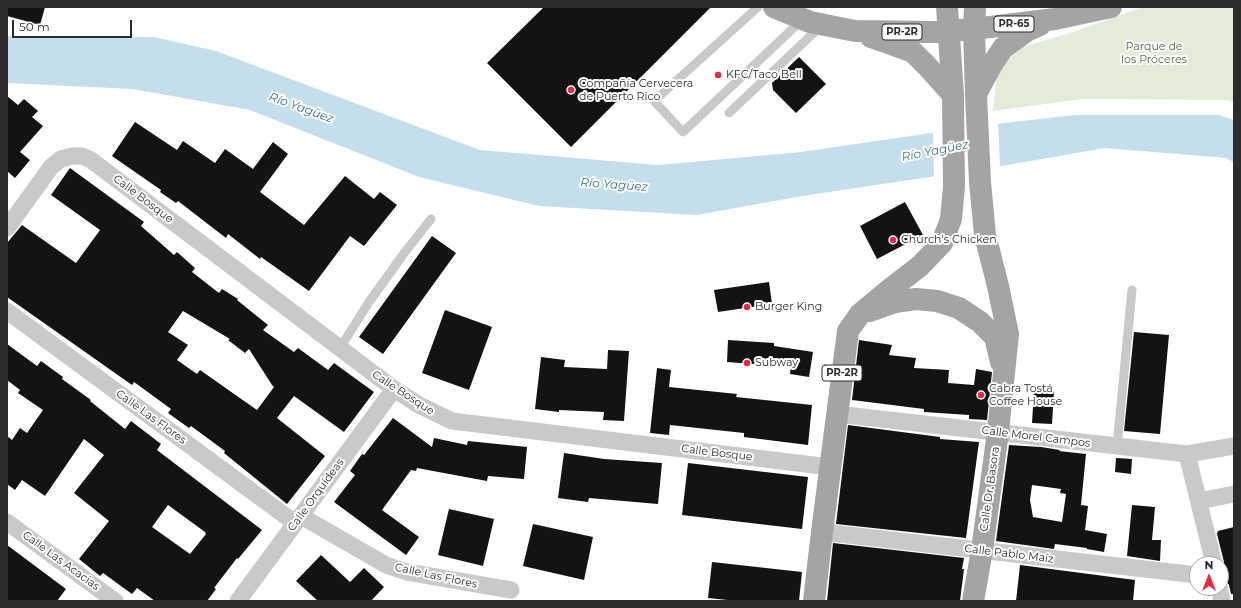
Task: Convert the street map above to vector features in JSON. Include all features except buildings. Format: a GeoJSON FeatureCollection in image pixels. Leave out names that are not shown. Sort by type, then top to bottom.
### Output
{"type":"FeatureCollection","features":[{"type":"Feature","properties":{"kind":"main road","name":"PR-2R"},"geometry":{"type":"LineString","coordinates":[[774,7],[813,22],[855,31],[949,32]]}},
{"type":"Feature","properties":{"kind":"main road","name":"PR-2R"},"geometry":{"type":"LineString","coordinates":[[814,601],[848,331],[860,314],[888,290],[920,266],[942,243],[952,219],[954,187],[952,95],[947,7]]}},
{"type":"Feature","properties":{"kind":"main road","name":"Calle Dr. Basora"},"geometry":{"type":"LineString","coordinates":[[973,601],[982,550],[998,432],[1008,334],[985,235],[980,182],[976,95],[974,29],[975,7]]}},
{"type":"Feature","properties":{"kind":"main road","name":"PR-65"},"geometry":{"type":"LineString","coordinates":[[949,32],[1055,19],[1111,7]]}},
{"type":"Feature","properties":{"kind":"main road"},"geometry":{"type":"LineString","coordinates":[[976,95],[991,66],[1003,48],[1028,30],[1055,19]]}},
{"type":"Feature","properties":{"kind":"main road"},"geometry":{"type":"LineString","coordinates":[[855,31],[913,52],[928,66],[952,95]]}},
{"type":"Feature","properties":{"kind":"main road"},"geometry":{"type":"LineString","coordinates":[[860,314],[895,302],[916,299],[937,301],[959,308],[980,322],[995,338],[1004,376]]}},
{"type":"Feature","properties":{"kind":"street","name":"Calle Bosque"},"geometry":{"type":"LineString","coordinates":[[7,228],[51,167],[61,159],[72,156],[82,156],[91,160],[394,389],[419,406],[452,421],[830,467]]}},
{"type":"Feature","properties":{"kind":"street","name":"Calle Las Flores"},"geometry":{"type":"LineString","coordinates":[[7,311],[298,520],[386,565],[407,572],[512,590]]}},
{"type":"Feature","properties":{"kind":"street","name":"Calle Orquídeas"},"geometry":{"type":"LineString","coordinates":[[238,601],[394,389]]}},
{"type":"Feature","properties":{"kind":"street","name":"Calle Morel Campos"},"geometry":{"type":"LineString","coordinates":[[837,414],[1187,454],[1234,446]]}},
{"type":"Feature","properties":{"kind":"street"},"geometry":{"type":"LineString","coordinates":[[1187,454],[1212,556]]}},
{"type":"Feature","properties":{"kind":"street"},"geometry":{"type":"LineString","coordinates":[[1199,501],[1234,494]]}},
{"type":"Feature","properties":{"kind":"street","name":"Calle Las Acacias"},"geometry":{"type":"LineString","coordinates":[[7,522],[115,601]]}},
{"type":"Feature","properties":{"kind":"street","name":"Calle Pablo Maíz"},"geometry":{"type":"LineString","coordinates":[[822,532],[1189,574]]}},
{"type":"Feature","properties":{"kind":"lane"},"geometry":{"type":"LineString","coordinates":[[758,7],[654,101],[683,132],[813,22]]}},
{"type":"Feature","properties":{"kind":"lane"},"geometry":{"type":"LineString","coordinates":[[730,112],[813,22]]}},
{"type":"Feature","properties":{"kind":"lane"},"geometry":{"type":"LineString","coordinates":[[340,348],[369,302],[430,219]]}},
{"type":"Feature","properties":{"kind":"lane"},"geometry":{"type":"LineString","coordinates":[[1117,446],[1132,290]]}},
{"type":"Feature","properties":{"kind":"green space","name":"Parque de los Próceres"},"geometry":{"type":"Polygon","coordinates":[[[1143,7],[1234,7],[1234,103],[1227,100],[1082,99],[993,111],[997,74],[1019,48],[1070,33],[1143,7]]]}},
{"type":"Feature","properties":{"kind":"water","name":"Río Yagüez"},"geometry":{"type":"Polygon","coordinates":[[[7,36],[154,37],[216,51],[480,150],[658,165],[801,152],[986,125],[1075,115],[1219,115],[1234,120],[1234,163],[1226,158],[1105,148],[990,168],[802,196],[697,215],[539,206],[419,177],[250,110],[133,89],[7,83],[7,36]]]}},
{"type":"Feature","properties":{"kind":"pier"},"geometry":{"type":"Polygon","coordinates":[[[998,121],[1000,168],[934,178],[933,130],[998,121]]]}},
{"type":"Feature","properties":{"kind":"place","name":"KFC/Taco Bell"},"geometry":{"type":"Point","coordinates":[718,75]}},
{"type":"Feature","properties":{"kind":"place","name":"Compañía Cervecera de Puerto Rico"},"geometry":{"type":"Point","coordinates":[571,90]}},
{"type":"Feature","properties":{"kind":"place","name":"Church's Chicken"},"geometry":{"type":"Point","coordinates":[893,240]}},
{"type":"Feature","properties":{"kind":"place","name":"Burger King"},"geometry":{"type":"Point","coordinates":[747,307]}},
{"type":"Feature","properties":{"kind":"place","name":"Subway"},"geometry":{"type":"Point","coordinates":[747,363]}},
{"type":"Feature","properties":{"kind":"place","name":"Cabra Tostá Coffee House"},"geometry":{"type":"Point","coordinates":[981,395]}}]}
